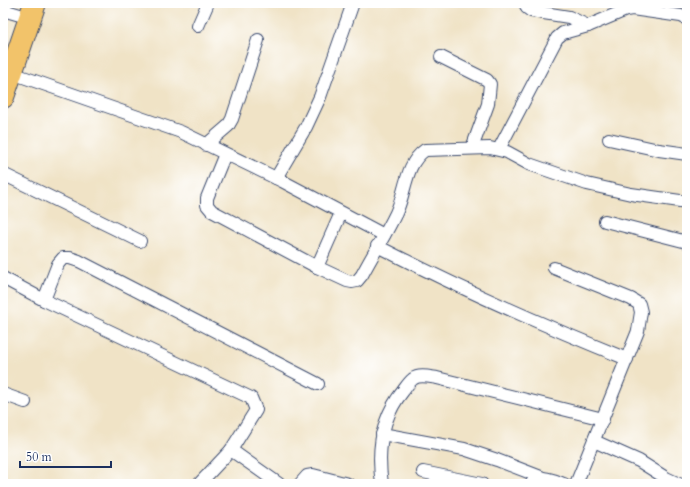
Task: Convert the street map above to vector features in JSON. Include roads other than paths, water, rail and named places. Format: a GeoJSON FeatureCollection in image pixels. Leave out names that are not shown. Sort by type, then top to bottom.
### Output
{"type":"FeatureCollection","features":[{"type":"Feature","properties":{"kind":"highway"},"geometry":{"type":"LineString","coordinates":[[3,97],[7,72],[32,11]]}},
{"type":"Feature","properties":{"kind":"street"},"geometry":{"type":"LineString","coordinates":[[198,26],[208,3]]}},
{"type":"Feature","properties":{"kind":"street"},"geometry":{"type":"LineString","coordinates":[[276,178],[306,127],[320,97],[353,3]]}},
{"type":"Feature","properties":{"kind":"street"},"geometry":{"type":"LineString","coordinates":[[525,3],[527,8],[531,10],[569,17],[588,26]]}},
{"type":"Feature","properties":{"kind":"street"},"geometry":{"type":"LineString","coordinates":[[499,149],[557,38],[562,33],[588,26],[622,6],[632,9],[681,16],[687,19]]}},
{"type":"Feature","properties":{"kind":"street"},"geometry":{"type":"LineString","coordinates":[[3,10],[32,11]]}},
{"type":"Feature","properties":{"kind":"street"},"geometry":{"type":"LineString","coordinates":[[206,145],[228,126],[232,119],[258,40]]}},
{"type":"Feature","properties":{"kind":"street"},"geometry":{"type":"LineString","coordinates":[[441,57],[482,77],[490,84],[488,104],[472,148]]}},
{"type":"Feature","properties":{"kind":"street"},"geometry":{"type":"LineString","coordinates":[[7,72],[186,135],[276,178],[384,235]]}},
{"type":"Feature","properties":{"kind":"street"},"geometry":{"type":"LineString","coordinates":[[609,138],[659,150],[687,154]]}},
{"type":"Feature","properties":{"kind":"street"},"geometry":{"type":"LineString","coordinates":[[225,154],[207,198],[207,205],[212,211],[346,281],[357,281],[396,213],[411,166],[418,155],[425,150],[472,148],[499,149],[529,164],[587,184],[631,194],[687,202]]}},
{"type":"Feature","properties":{"kind":"street"},"geometry":{"type":"LineString","coordinates":[[3,174],[140,241]]}},
{"type":"Feature","properties":{"kind":"street"},"geometry":{"type":"LineString","coordinates":[[317,267],[341,213]]}},
{"type":"Feature","properties":{"kind":"street"},"geometry":{"type":"LineString","coordinates":[[605,221],[687,242]]}},
{"type":"Feature","properties":{"kind":"street"},"geometry":{"type":"LineString","coordinates":[[378,246],[428,272],[528,318],[627,359]]}},
{"type":"Feature","properties":{"kind":"street"},"geometry":{"type":"LineString","coordinates":[[44,300],[58,264],[63,258],[74,259],[210,327],[318,384]]}},
{"type":"Feature","properties":{"kind":"street"},"geometry":{"type":"LineString","coordinates":[[554,268],[631,299],[639,304],[641,312],[640,322],[627,359],[576,484]]}},
{"type":"Feature","properties":{"kind":"street"},"geometry":{"type":"LineString","coordinates":[[3,278],[44,300],[251,398],[256,410],[231,450],[199,484]]}},
{"type":"Feature","properties":{"kind":"street"},"geometry":{"type":"LineString","coordinates":[[382,484],[379,462],[382,434],[394,402],[413,379],[419,377],[437,378],[603,419]]}},
{"type":"Feature","properties":{"kind":"street"},"geometry":{"type":"LineString","coordinates":[[3,394],[25,402]]}},
{"type":"Feature","properties":{"kind":"street"},"geometry":{"type":"LineString","coordinates":[[382,434],[464,449],[497,460],[536,481],[548,478],[564,484]]}},
{"type":"Feature","properties":{"kind":"street"},"geometry":{"type":"LineString","coordinates":[[594,441],[639,461],[678,484]]}},
{"type":"Feature","properties":{"kind":"street"},"geometry":{"type":"LineString","coordinates":[[231,450],[279,484]]}},
{"type":"Feature","properties":{"kind":"street"},"geometry":{"type":"LineString","coordinates":[[423,472],[482,484]]}},
{"type":"Feature","properties":{"kind":"street"},"geometry":{"type":"LineString","coordinates":[[300,484],[307,476],[313,475],[348,484]]}}]}
